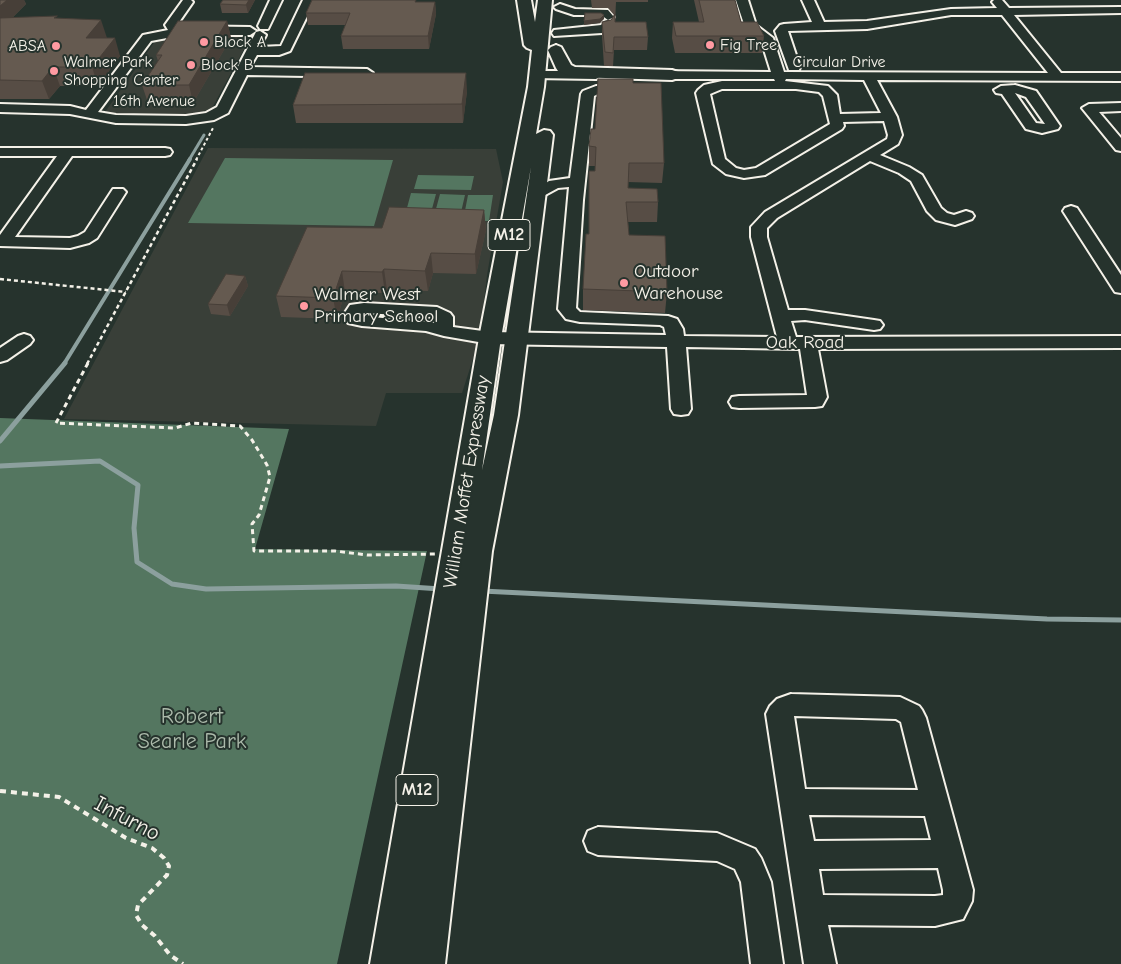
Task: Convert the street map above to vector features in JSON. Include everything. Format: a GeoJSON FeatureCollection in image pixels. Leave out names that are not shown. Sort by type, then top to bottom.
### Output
{"type":"FeatureCollection","features":[{"type":"Feature","properties":{"kind":"main road"},"geometry":{"type":"LineString","coordinates":[[524,0],[533,49],[539,55]]}},
{"type":"Feature","properties":{"kind":"main road","name":"William Moffet Expressway"},"geometry":{"type":"LineString","coordinates":[[458,551],[506,415],[539,174],[544,77],[539,55],[545,0]]}},
{"type":"Feature","properties":{"kind":"main road","name":"M12"},"geometry":{"type":"LineString","coordinates":[[544,77],[556,50],[565,6]]}},
{"type":"Feature","properties":{"kind":"main road"},"geometry":{"type":"LineString","coordinates":[[556,50],[564,68],[572,72],[672,75]]}},
{"type":"Feature","properties":{"kind":"main road","name":"William Moffet Expressway"},"geometry":{"type":"LineString","coordinates":[[426,964],[457,618],[458,551],[490,338],[544,77]]}},
{"type":"Feature","properties":{"kind":"main road","name":"William Moffet Expressway"},"geometry":{"type":"LineString","coordinates":[[389,964],[457,618]]}},
{"type":"Feature","properties":{"kind":"street","name":"16th Avenue"},"geometry":{"type":"LineString","coordinates":[[0,108],[63,109],[116,119],[186,120],[203,118],[223,110],[243,71],[258,31],[276,0]]}},
{"type":"Feature","properties":{"kind":"street"},"geometry":{"type":"LineString","coordinates":[[252,50],[279,51],[286,48],[309,0]]}},
{"type":"Feature","properties":{"kind":"street"},"geometry":{"type":"LineString","coordinates":[[742,0],[751,26],[767,38],[780,77]]}},
{"type":"Feature","properties":{"kind":"street"},"geometry":{"type":"LineString","coordinates":[[808,0],[820,26]]}},
{"type":"Feature","properties":{"kind":"street"},"geometry":{"type":"LineString","coordinates":[[997,0],[1058,77]]}},
{"type":"Feature","properties":{"kind":"street"},"geometry":{"type":"LineString","coordinates":[[183,31],[174,29],[171,25],[187,2]]}},
{"type":"Feature","properties":{"kind":"street"},"geometry":{"type":"LineString","coordinates":[[558,33],[605,28],[608,21],[606,13],[565,6]]}},
{"type":"Feature","properties":{"kind":"street"},"geometry":{"type":"LineString","coordinates":[[794,67],[782,34],[782,30],[793,26],[866,26],[945,12],[1121,10]]}},
{"type":"Feature","properties":{"kind":"street"},"geometry":{"type":"LineString","coordinates":[[89,115],[144,40],[156,35],[183,31],[258,31]]}},
{"type":"Feature","properties":{"kind":"street"},"geometry":{"type":"LineString","coordinates":[[243,71],[379,74]]}},
{"type":"Feature","properties":{"kind":"street","name":"Circular Drive"},"geometry":{"type":"LineString","coordinates":[[544,77],[672,75],[956,80]]}},
{"type":"Feature","properties":{"kind":"street","name":"Circular Drive"},"geometry":{"type":"LineString","coordinates":[[544,77],[643,86],[780,77],[956,80],[1121,77]]}},
{"type":"Feature","properties":{"kind":"street"},"geometry":{"type":"LineString","coordinates":[[788,343],[759,236],[759,228],[771,215],[890,144],[894,138],[895,131],[890,117],[870,79]]}},
{"type":"Feature","properties":{"kind":"street"},"geometry":{"type":"LineString","coordinates":[[722,85],[812,87],[829,93],[836,118],[837,126],[835,128],[760,172],[744,174],[725,167],[718,161],[703,93],[709,88],[722,85]]}},
{"type":"Feature","properties":{"kind":"street"},"geometry":{"type":"LineString","coordinates":[[643,86],[601,89],[588,94],[566,306],[568,311],[574,316],[584,318],[667,321],[674,327],[681,409]]}},
{"type":"Feature","properties":{"kind":"street"},"geometry":{"type":"LineString","coordinates":[[986,90],[1006,90],[1025,90],[1031,94],[1052,126],[1042,129],[1031,126],[1006,90]]}},
{"type":"Feature","properties":{"kind":"street"},"geometry":{"type":"LineString","coordinates":[[1121,106],[1089,108],[1121,147]]}},
{"type":"Feature","properties":{"kind":"street"},"geometry":{"type":"LineString","coordinates":[[836,118],[890,117]]}},
{"type":"Feature","properties":{"kind":"street"},"geometry":{"type":"LineString","coordinates":[[0,152],[165,152]]}},
{"type":"Feature","properties":{"kind":"street"},"geometry":{"type":"LineString","coordinates":[[2,241],[68,152]]}},
{"type":"Feature","properties":{"kind":"street"},"geometry":{"type":"LineString","coordinates":[[868,156],[904,170],[917,178],[936,211],[942,216],[955,220],[966,216]]}},
{"type":"Feature","properties":{"kind":"street"},"geometry":{"type":"LineString","coordinates":[[539,174],[578,181]]}},
{"type":"Feature","properties":{"kind":"street"},"geometry":{"type":"LineString","coordinates":[[536,195],[554,184],[578,181]]}},
{"type":"Feature","properties":{"kind":"street"},"geometry":{"type":"LineString","coordinates":[[2,241],[70,243],[84,240],[91,234],[118,192]]}},
{"type":"Feature","properties":{"kind":"street"},"geometry":{"type":"LineString","coordinates":[[1071,211],[1121,288]]}},
{"type":"Feature","properties":{"kind":"street"},"geometry":{"type":"LineString","coordinates":[[780,316],[805,315],[874,325]]}},
{"type":"Feature","properties":{"kind":"street","name":"Oak Road"},"geometry":{"type":"LineString","coordinates":[[444,331],[490,338],[676,342],[1121,342]]}},
{"type":"Feature","properties":{"kind":"street"},"geometry":{"type":"LineString","coordinates":[[0,356],[24,340]]}},
{"type":"Feature","properties":{"kind":"street"},"geometry":{"type":"LineString","coordinates":[[738,402],[815,401],[817,397],[808,343]]}},
{"type":"Feature","properties":{"kind":"street"},"geometry":{"type":"LineString","coordinates":[[810,910],[936,911],[952,908],[957,901],[958,890],[913,718],[905,710],[895,707],[791,705],[782,710],[780,718],[810,910],[820,964]]}},
{"type":"Feature","properties":{"kind":"street"},"geometry":{"type":"LineString","coordinates":[[793,802],[935,803]]}},
{"type":"Feature","properties":{"kind":"street"},"geometry":{"type":"LineString","coordinates":[[598,841],[717,847],[745,859],[751,868],[756,882],[767,964]]}},
{"type":"Feature","properties":{"kind":"street"},"geometry":{"type":"LineString","coordinates":[[802,855],[949,854]]}},
{"type":"Feature","properties":{"kind":"path"},"geometry":{"type":"LineString","coordinates":[[223,110],[56,423],[174,428],[192,423],[240,426],[252,440],[267,465],[270,477],[259,515],[252,524],[254,551],[336,551],[368,555],[458,551]]}},
{"type":"Feature","properties":{"kind":"path"},"geometry":{"type":"LineString","coordinates":[[0,279],[126,292]]}},
{"type":"Feature","properties":{"kind":"path","name":"Infurno"},"geometry":{"type":"LineString","coordinates":[[0,791],[59,797],[126,838],[152,848],[164,858],[169,866],[166,875],[138,906],[136,915],[142,925],[155,936],[170,955],[183,964]]}},
{"type":"Feature","properties":{"kind":"shaded area"},"geometry":{"type":"Polygon","coordinates":[[[171,34],[238,35],[249,40],[212,108],[193,115],[114,115],[105,112],[156,40],[171,34]]]}},
{"type":"Feature","properties":{"kind":"shaded area","name":"Walmer West Primary School"},"geometry":{"type":"Polygon","coordinates":[[[208,148],[496,149],[503,182],[487,275],[480,337],[462,393],[386,393],[376,426],[64,419],[208,148]]]}},
{"type":"Feature","properties":{"kind":"green space"},"geometry":{"type":"Polygon","coordinates":[[[225,158],[393,160],[374,226],[188,223],[225,158]]]}},
{"type":"Feature","properties":{"kind":"green space"},"geometry":{"type":"Polygon","coordinates":[[[418,175],[474,176],[471,190],[414,189],[418,175]]]}},
{"type":"Feature","properties":{"kind":"green space"},"geometry":{"type":"Polygon","coordinates":[[[411,193],[436,194],[429,220],[404,219],[411,193]]]}},
{"type":"Feature","properties":{"kind":"green space"},"geometry":{"type":"Polygon","coordinates":[[[440,194],[465,195],[459,221],[433,220],[440,194]]]}},
{"type":"Feature","properties":{"kind":"green space"},"geometry":{"type":"Polygon","coordinates":[[[468,195],[493,195],[489,221],[463,221],[468,195]]]}},
{"type":"Feature","properties":{"kind":"green space","name":"Robert Searle Park"},"geometry":{"type":"Polygon","coordinates":[[[0,418],[289,429],[255,549],[427,551],[337,964],[0,964],[0,418]]]}},
{"type":"Feature","properties":{"kind":"building"},"geometry":{"type":"Polygon","coordinates":[[[0,0],[7,0],[0,6],[0,0]]]}},
{"type":"Feature","properties":{"kind":"building"},"geometry":{"type":"Polygon","coordinates":[[[223,0],[249,0],[246,5],[220,4],[223,0]]]}},
{"type":"Feature","properties":{"kind":"building"},"geometry":{"type":"Polygon","coordinates":[[[312,0],[416,0],[415,2],[435,2],[428,36],[341,36],[350,13],[306,13],[312,0]]]}},
{"type":"Feature","properties":{"kind":"building"},"geometry":{"type":"Polygon","coordinates":[[[699,0],[735,0],[741,22],[757,22],[764,36],[676,36],[673,22],[704,22],[699,0]]]}},
{"type":"Feature","properties":{"kind":"building"},"geometry":{"type":"Polygon","coordinates":[[[585,13],[601,13],[604,15],[600,19],[584,21],[585,13]]]}},
{"type":"Feature","properties":{"kind":"building"},"geometry":{"type":"Polygon","coordinates":[[[615,14],[615,22],[646,22],[648,37],[614,37],[613,53],[605,52],[602,22],[611,20],[615,14]]]}},
{"type":"Feature","properties":{"kind":"building","name":"Walmer Park Shopping Center"},"geometry":{"type":"Polygon","coordinates":[[[57,16],[54,18],[101,20],[86,38],[115,38],[92,67],[53,67],[42,81],[0,80],[0,18],[57,16]]]}},
{"type":"Feature","properties":{"kind":"building"},"geometry":{"type":"Polygon","coordinates":[[[178,21],[227,21],[189,85],[142,85],[162,55],[156,55],[178,21]]]}},
{"type":"Feature","properties":{"kind":"building"},"geometry":{"type":"Polygon","coordinates":[[[305,73],[466,73],[462,104],[293,105],[305,73]]]}},
{"type":"Feature","properties":{"kind":"building"},"geometry":{"type":"Polygon","coordinates":[[[598,79],[633,79],[633,83],[661,83],[664,163],[629,163],[628,188],[657,189],[658,202],[626,202],[629,235],[665,236],[667,292],[583,289],[586,234],[589,234],[589,171],[595,171],[596,147],[589,146],[591,129],[595,129],[598,79]]]}},
{"type":"Feature","properties":{"kind":"building"},"geometry":{"type":"Polygon","coordinates":[[[389,207],[484,210],[475,254],[431,253],[425,271],[384,269],[382,272],[342,271],[333,298],[276,296],[307,227],[382,228],[389,207]]]}},
{"type":"Feature","properties":{"kind":"building"},"geometry":{"type":"Polygon","coordinates":[[[226,274],[245,276],[227,305],[208,304],[226,274]]]}},
{"type":"Feature","properties":{"kind":"waterway"},"geometry":{"type":"LineString","coordinates":[[189,160],[204,135]]}},
{"type":"Feature","properties":{"kind":"waterway"},"geometry":{"type":"LineString","coordinates":[[64,364],[190,159]]}},
{"type":"Feature","properties":{"kind":"waterway"},"geometry":{"type":"LineString","coordinates":[[0,441],[65,363]]}},
{"type":"Feature","properties":{"kind":"waterway"},"geometry":{"type":"LineString","coordinates":[[0,466],[100,461],[138,485],[134,528],[137,562],[172,584],[206,589],[396,586],[441,589]]}},
{"type":"Feature","properties":{"kind":"waterway"},"geometry":{"type":"LineString","coordinates":[[482,591],[1047,619],[1121,620]]}},
{"type":"Feature","properties":{"kind":"place","name":"Block A"},"geometry":{"type":"Point","coordinates":[204,42]}},
{"type":"Feature","properties":{"kind":"place","name":"Fig Tree"},"geometry":{"type":"Point","coordinates":[710,45]}},
{"type":"Feature","properties":{"kind":"place","name":"ABSA"},"geometry":{"type":"Point","coordinates":[56,46]}},
{"type":"Feature","properties":{"kind":"place","name":"Block B"},"geometry":{"type":"Point","coordinates":[191,65]}},
{"type":"Feature","properties":{"kind":"place","name":"Walmer Park Shopping Center"},"geometry":{"type":"Point","coordinates":[54,71]}},
{"type":"Feature","properties":{"kind":"place","name":"Outdoor Warehouse"},"geometry":{"type":"Point","coordinates":[624,283]}},
{"type":"Feature","properties":{"kind":"place","name":"Walmer West Primary School"},"geometry":{"type":"Point","coordinates":[304,306]}}]}
